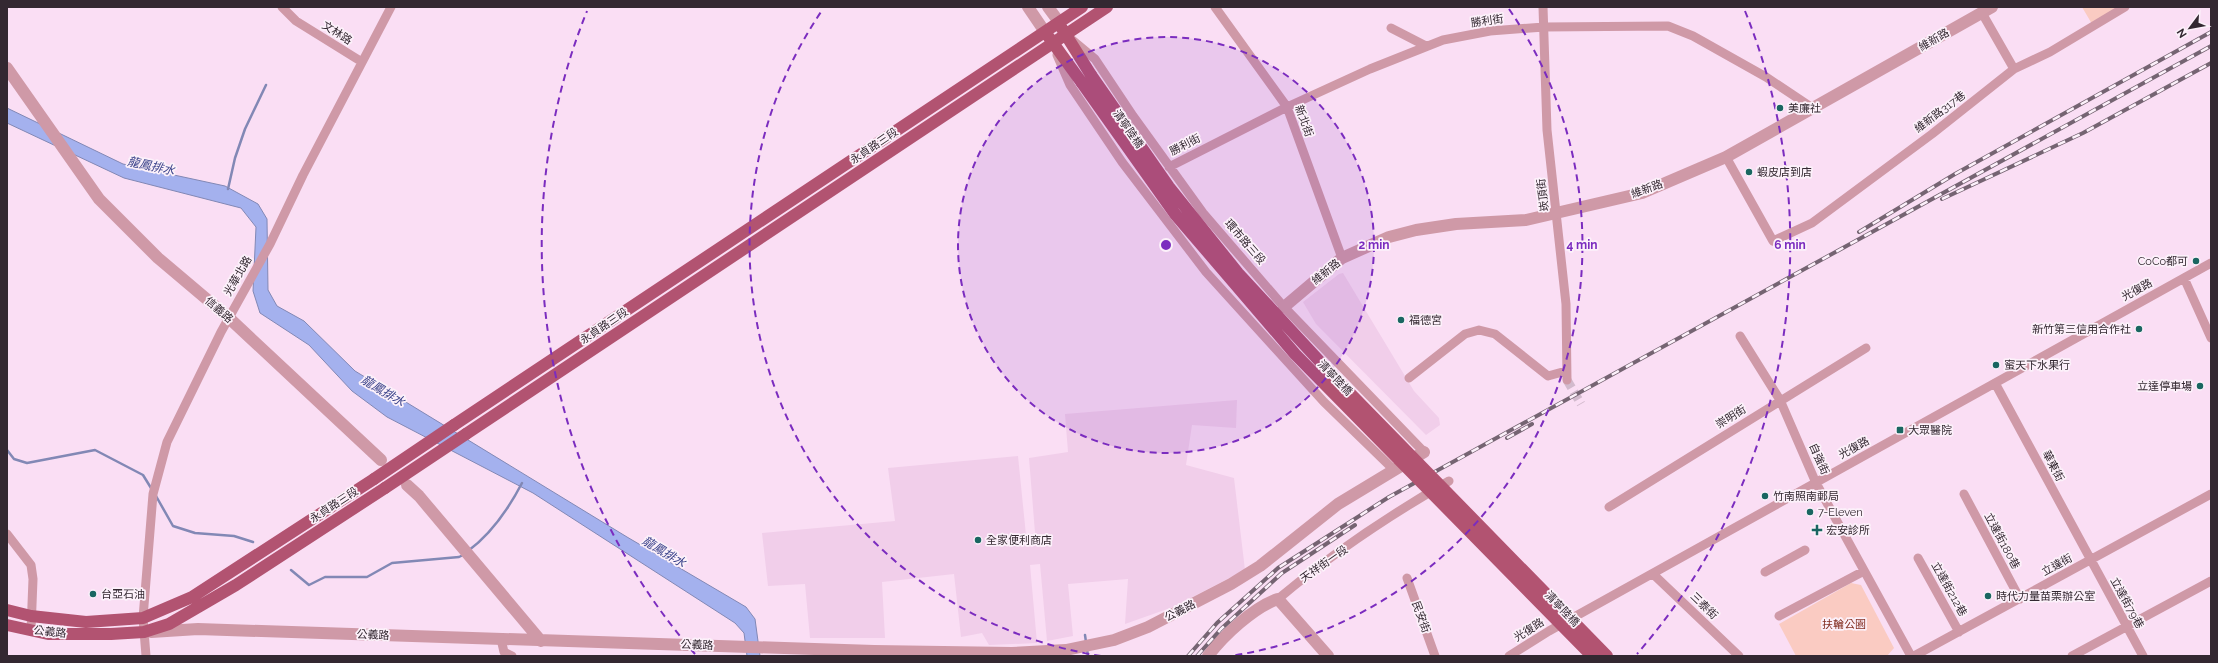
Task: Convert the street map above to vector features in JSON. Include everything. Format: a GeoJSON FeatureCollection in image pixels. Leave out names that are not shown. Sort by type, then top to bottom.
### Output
{"type":"FeatureCollection","features":[{"type":"Feature","properties":{"kind":"main road","name":"永貞路三段"},"geometry":{"type":"LineString","coordinates":[[143,618],[192,597],[374,479],[1082,7]]}},
{"type":"Feature","properties":{"kind":"main road","name":"永貞路三段"},"geometry":{"type":"LineString","coordinates":[[144,632],[169,624],[195,610],[385,488],[1052,42],[1107,7]]}},
{"type":"Feature","properties":{"kind":"main road"},"geometry":{"type":"LineString","coordinates":[[1058,22],[1087,79]]}},
{"type":"Feature","properties":{"kind":"main road"},"geometry":{"type":"LineString","coordinates":[[1045,32],[1052,42],[1087,79]]}},
{"type":"Feature","properties":{"kind":"main road","name":"清寧陸橋"},"geometry":{"type":"LineString","coordinates":[[1087,79],[1175,214],[1237,289],[1295,354],[1592,656]]}},
{"type":"Feature","properties":{"kind":"main road","name":"清寧陸橋"},"geometry":{"type":"LineString","coordinates":[[1087,79],[1169,187],[1244,279],[1336,379],[1607,656]]}},
{"type":"Feature","properties":{"kind":"main road","name":"公義路"},"geometry":{"type":"LineString","coordinates":[[7,610],[31,616],[86,622],[143,618]]}},
{"type":"Feature","properties":{"kind":"main road","name":"公義路"},"geometry":{"type":"LineString","coordinates":[[7,625],[48,634],[111,634],[144,632]]}},
{"type":"Feature","properties":{"kind":"street","name":"文林路"},"geometry":{"type":"LineString","coordinates":[[282,7],[296,21],[362,62]]}},
{"type":"Feature","properties":{"kind":"street","name":"光華北路"},"geometry":{"type":"LineString","coordinates":[[146,656],[143,618],[153,494],[167,442],[228,318],[270,244],[303,175],[391,7]]}},
{"type":"Feature","properties":{"kind":"street"},"geometry":{"type":"LineString","coordinates":[[1028,7],[1045,32]]}},
{"type":"Feature","properties":{"kind":"street"},"geometry":{"type":"LineString","coordinates":[[1048,7],[1058,22]]}},
{"type":"Feature","properties":{"kind":"street","name":"新北街"},"geometry":{"type":"LineString","coordinates":[[1215,7],[1287,107],[1342,258]]}},
{"type":"Feature","properties":{"kind":"street","name":"崁頂街"},"geometry":{"type":"LineString","coordinates":[[1409,378],[1465,334],[1479,330],[1495,334],[1548,376],[1567,375],[1566,304],[1547,130],[1543,7]]}},
{"type":"Feature","properties":{"kind":"street","name":"維新路317巷"},"geometry":{"type":"LineString","coordinates":[[1726,157],[1773,242],[1812,223],[1932,134],[2014,69],[2050,52],[2125,7]]}},
{"type":"Feature","properties":{"kind":"street"},"geometry":{"type":"LineString","coordinates":[[1987,10],[2014,69]]}},
{"type":"Feature","properties":{"kind":"street","name":"維新路"},"geometry":{"type":"LineString","coordinates":[[1284,307],[1342,258],[1389,237],[1416,230],[1456,224],[1526,220],[1642,193],[1726,157],[1814,109],[1987,10]]}},
{"type":"Feature","properties":{"kind":"street","name":"勝利街"},"geometry":{"type":"LineString","coordinates":[[1169,167],[1287,107],[1426,46],[1443,40],[1490,31],[1544,27],[1668,26],[1692,36],[1766,77],[1814,109]]}},
{"type":"Feature","properties":{"kind":"street"},"geometry":{"type":"LineString","coordinates":[[1391,28],[1426,46]]}},
{"type":"Feature","properties":{"kind":"street","name":"環市路三段"},"geometry":{"type":"LineString","coordinates":[[1065,34],[1095,59],[1169,167],[1204,213],[1284,307],[1424,452]]}},
{"type":"Feature","properties":{"kind":"street"},"geometry":{"type":"LineString","coordinates":[[1052,42],[1070,85],[1122,162],[1206,272],[1324,402],[1393,469]]}},
{"type":"Feature","properties":{"kind":"street","name":"信義路"},"geometry":{"type":"LineString","coordinates":[[7,68],[99,199],[158,258],[228,318],[381,460]]}},
{"type":"Feature","properties":{"kind":"street","name":"光復路"},"geometry":{"type":"LineString","coordinates":[[1509,656],[1549,631],[2211,263]]}},
{"type":"Feature","properties":{"kind":"street"},"geometry":{"type":"LineString","coordinates":[[1232,300],[1258,276]]}},
{"type":"Feature","properties":{"kind":"street"},"geometry":{"type":"LineString","coordinates":[[2184,278],[2211,338]]}},
{"type":"Feature","properties":{"kind":"street","name":"自強街"},"geometry":{"type":"LineString","coordinates":[[1740,336],[1780,400],[1816,483],[1912,656]]}},
{"type":"Feature","properties":{"kind":"street","name":"崇明街"},"geometry":{"type":"LineString","coordinates":[[1609,507],[1866,348]]}},
{"type":"Feature","properties":{"kind":"street","name":"華東街"},"geometry":{"type":"LineString","coordinates":[[1995,383],[2090,560]]}},
{"type":"Feature","properties":{"kind":"street","name":"公義路"},"geometry":{"type":"LineString","coordinates":[[144,632],[198,629],[541,641],[1012,653],[1078,648],[1095,645],[1148,627],[1231,584],[1260,566],[1319,518],[1393,469],[1424,452]]}},
{"type":"Feature","properties":{"kind":"street","name":"天祥街一段"},"geometry":{"type":"LineString","coordinates":[[1208,656],[1252,612],[1266,603],[1278,599],[1304,577],[1420,498],[1449,481]]}},
{"type":"Feature","properties":{"kind":"street"},"geometry":{"type":"LineString","coordinates":[[407,485],[419,496],[541,641]]}},
{"type":"Feature","properties":{"kind":"street","name":"立達街180巷"},"geometry":{"type":"LineString","coordinates":[[1964,494],[2020,598]]}},
{"type":"Feature","properties":{"kind":"street","name":"立達街"},"geometry":{"type":"LineString","coordinates":[[1912,656],[2211,494]]}},
{"type":"Feature","properties":{"kind":"street"},"geometry":{"type":"LineString","coordinates":[[7,534],[31,566],[33,579],[31,630]]}},
{"type":"Feature","properties":{"kind":"street"},"geometry":{"type":"LineString","coordinates":[[1765,572],[1805,550]]}},
{"type":"Feature","properties":{"kind":"street","name":"立達街212巷"},"geometry":{"type":"LineString","coordinates":[[1918,558],[1958,632]]}},
{"type":"Feature","properties":{"kind":"street","name":"立達街79巷"},"geometry":{"type":"LineString","coordinates":[[2090,560],[2143,656]]}},
{"type":"Feature","properties":{"kind":"street"},"geometry":{"type":"LineString","coordinates":[[1779,616],[1864,571]]}},
{"type":"Feature","properties":{"kind":"street","name":"三泰街"},"geometry":{"type":"LineString","coordinates":[[1653,574],[1739,656]]}},
{"type":"Feature","properties":{"kind":"street","name":"民安街"},"geometry":{"type":"LineString","coordinates":[[1407,578],[1435,656]]}},
{"type":"Feature","properties":{"kind":"street"},"geometry":{"type":"LineString","coordinates":[[2072,656],[2211,580]]}},
{"type":"Feature","properties":{"kind":"street"},"geometry":{"type":"LineString","coordinates":[[1278,599],[1328,656]]}},
{"type":"Feature","properties":{"kind":"street"},"geometry":{"type":"LineString","coordinates":[[501,639],[504,652],[512,656]]}},
{"type":"Feature","properties":{"kind":"shaded area"},"geometry":{"type":"Polygon","coordinates":[[[1343,273],[1414,391],[1439,418],[1440,425],[1426,435],[1316,324],[1303,302],[1339,274],[1343,273]]]}},
{"type":"Feature","properties":{"kind":"shaded area"},"geometry":{"type":"Polygon","coordinates":[[[1237,400],[1236,428],[1192,425],[1186,465],[1234,478],[1245,570],[1173,607],[1125,624],[1128,579],[1068,584],[1073,636],[1047,641],[1040,564],[1030,565],[1037,643],[989,645],[982,633],[961,637],[954,574],[882,582],[885,638],[810,638],[805,584],[768,586],[762,533],[895,521],[888,468],[1018,456],[1027,545],[1036,545],[1029,458],[1068,452],[1065,414],[1237,400]]]}},
{"type":"Feature","properties":{"kind":"green space"},"geometry":{"type":"Polygon","coordinates":[[[2082,7],[2120,7],[2092,24],[2082,7]]]}},
{"type":"Feature","properties":{"kind":"green space","name":"扶輪公園"},"geometry":{"type":"Polygon","coordinates":[[[1851,583],[1861,585],[1894,648],[1887,656],[1796,656],[1779,624],[1851,583]]]}},
{"type":"Feature","properties":{"kind":"water","name":"龍鳳排水"},"geometry":{"type":"Polygon","coordinates":[[[7,108],[123,164],[225,186],[258,204],[267,219],[268,290],[277,306],[304,321],[355,371],[627,537],[746,607],[755,619],[760,656],[747,656],[744,633],[735,623],[533,493],[387,417],[352,391],[309,345],[260,313],[253,291],[256,227],[241,208],[124,178],[7,123],[7,108]]]}},
{"type":"Feature","properties":{"kind":"waterway"},"geometry":{"type":"LineString","coordinates":[[228,189],[235,158],[245,129],[266,85]]}},
{"type":"Feature","properties":{"kind":"waterway"},"geometry":{"type":"LineString","coordinates":[[7,450],[14,459],[27,463],[95,450],[143,475],[151,488]]}},
{"type":"Feature","properties":{"kind":"waterway"},"geometry":{"type":"LineString","coordinates":[[468,551],[492,529],[522,483]]}},
{"type":"Feature","properties":{"kind":"waterway"},"geometry":{"type":"LineString","coordinates":[[156,496],[173,526],[195,533],[234,536],[253,542]]}},
{"type":"Feature","properties":{"kind":"waterway"},"geometry":{"type":"LineString","coordinates":[[291,570],[309,585],[325,577],[367,577],[392,563],[459,557],[463,555]]}},
{"type":"Feature","properties":{"kind":"waterway"},"geometry":{"type":"LineString","coordinates":[[1085,635],[1086,642]]}},
{"type":"Feature","properties":{"kind":"waterway"},"geometry":{"type":"LineString","coordinates":[[1087,649],[1088,656]]}},
{"type":"Feature","properties":{"kind":"tunnel"},"geometry":{"type":"LineString","coordinates":[[1567,380],[1581,404]]}},
{"type":"Feature","properties":{"kind":"railway"},"geometry":{"type":"LineString","coordinates":[[1859,232],[1955,174],[2211,32]]}},
{"type":"Feature","properties":{"kind":"railway"},"geometry":{"type":"LineString","coordinates":[[1188,656],[1217,623],[1278,568],[1389,497],[2211,46]]}},
{"type":"Feature","properties":{"kind":"railway"},"geometry":{"type":"LineString","coordinates":[[1942,199],[2083,133],[2211,63]]}},
{"type":"Feature","properties":{"kind":"railway"},"geometry":{"type":"LineString","coordinates":[[1507,438],[1532,424]]}},
{"type":"Feature","properties":{"kind":"railway"},"geometry":{"type":"LineString","coordinates":[[1197,656],[1221,629],[1282,573],[1355,525]]}},
{"type":"Feature","properties":{"kind":"place","name":"美廉社"},"geometry":{"type":"Point","coordinates":[1780,108]}},
{"type":"Feature","properties":{"kind":"place","name":"蝦皮店到店"},"geometry":{"type":"Point","coordinates":[1749,172]}},
{"type":"Feature","properties":{"kind":"place","name":"CoCo都可"},"geometry":{"type":"Point","coordinates":[2196,261]}},
{"type":"Feature","properties":{"kind":"place","name":"福德宮"},"geometry":{"type":"Point","coordinates":[1401,320]}},
{"type":"Feature","properties":{"kind":"place","name":"新竹第三信用合作社"},"geometry":{"type":"Point","coordinates":[2139,329]}},
{"type":"Feature","properties":{"kind":"place","name":"蜜天下水果行"},"geometry":{"type":"Point","coordinates":[1996,365]}},
{"type":"Feature","properties":{"kind":"place","name":"立達停車場"},"geometry":{"type":"Point","coordinates":[2200,386]}},
{"type":"Feature","properties":{"kind":"place","name":"大眾醫院"},"geometry":{"type":"Point","coordinates":[1900,430]}},
{"type":"Feature","properties":{"kind":"place","name":"竹南照南郵局"},"geometry":{"type":"Point","coordinates":[1765,496]}},
{"type":"Feature","properties":{"kind":"place","name":"7-Eleven"},"geometry":{"type":"Point","coordinates":[1810,512]}},
{"type":"Feature","properties":{"kind":"place","name":"宏安診所"},"geometry":{"type":"Point","coordinates":[1817,530]}},
{"type":"Feature","properties":{"kind":"place","name":"全家便利商店"},"geometry":{"type":"Point","coordinates":[978,540]}},
{"type":"Feature","properties":{"kind":"place","name":"台亞石油"},"geometry":{"type":"Point","coordinates":[93,594]}},
{"type":"Feature","properties":{"kind":"place","name":"時代力量苗栗辦公室"},"geometry":{"type":"Point","coordinates":[1988,596]}}]}
